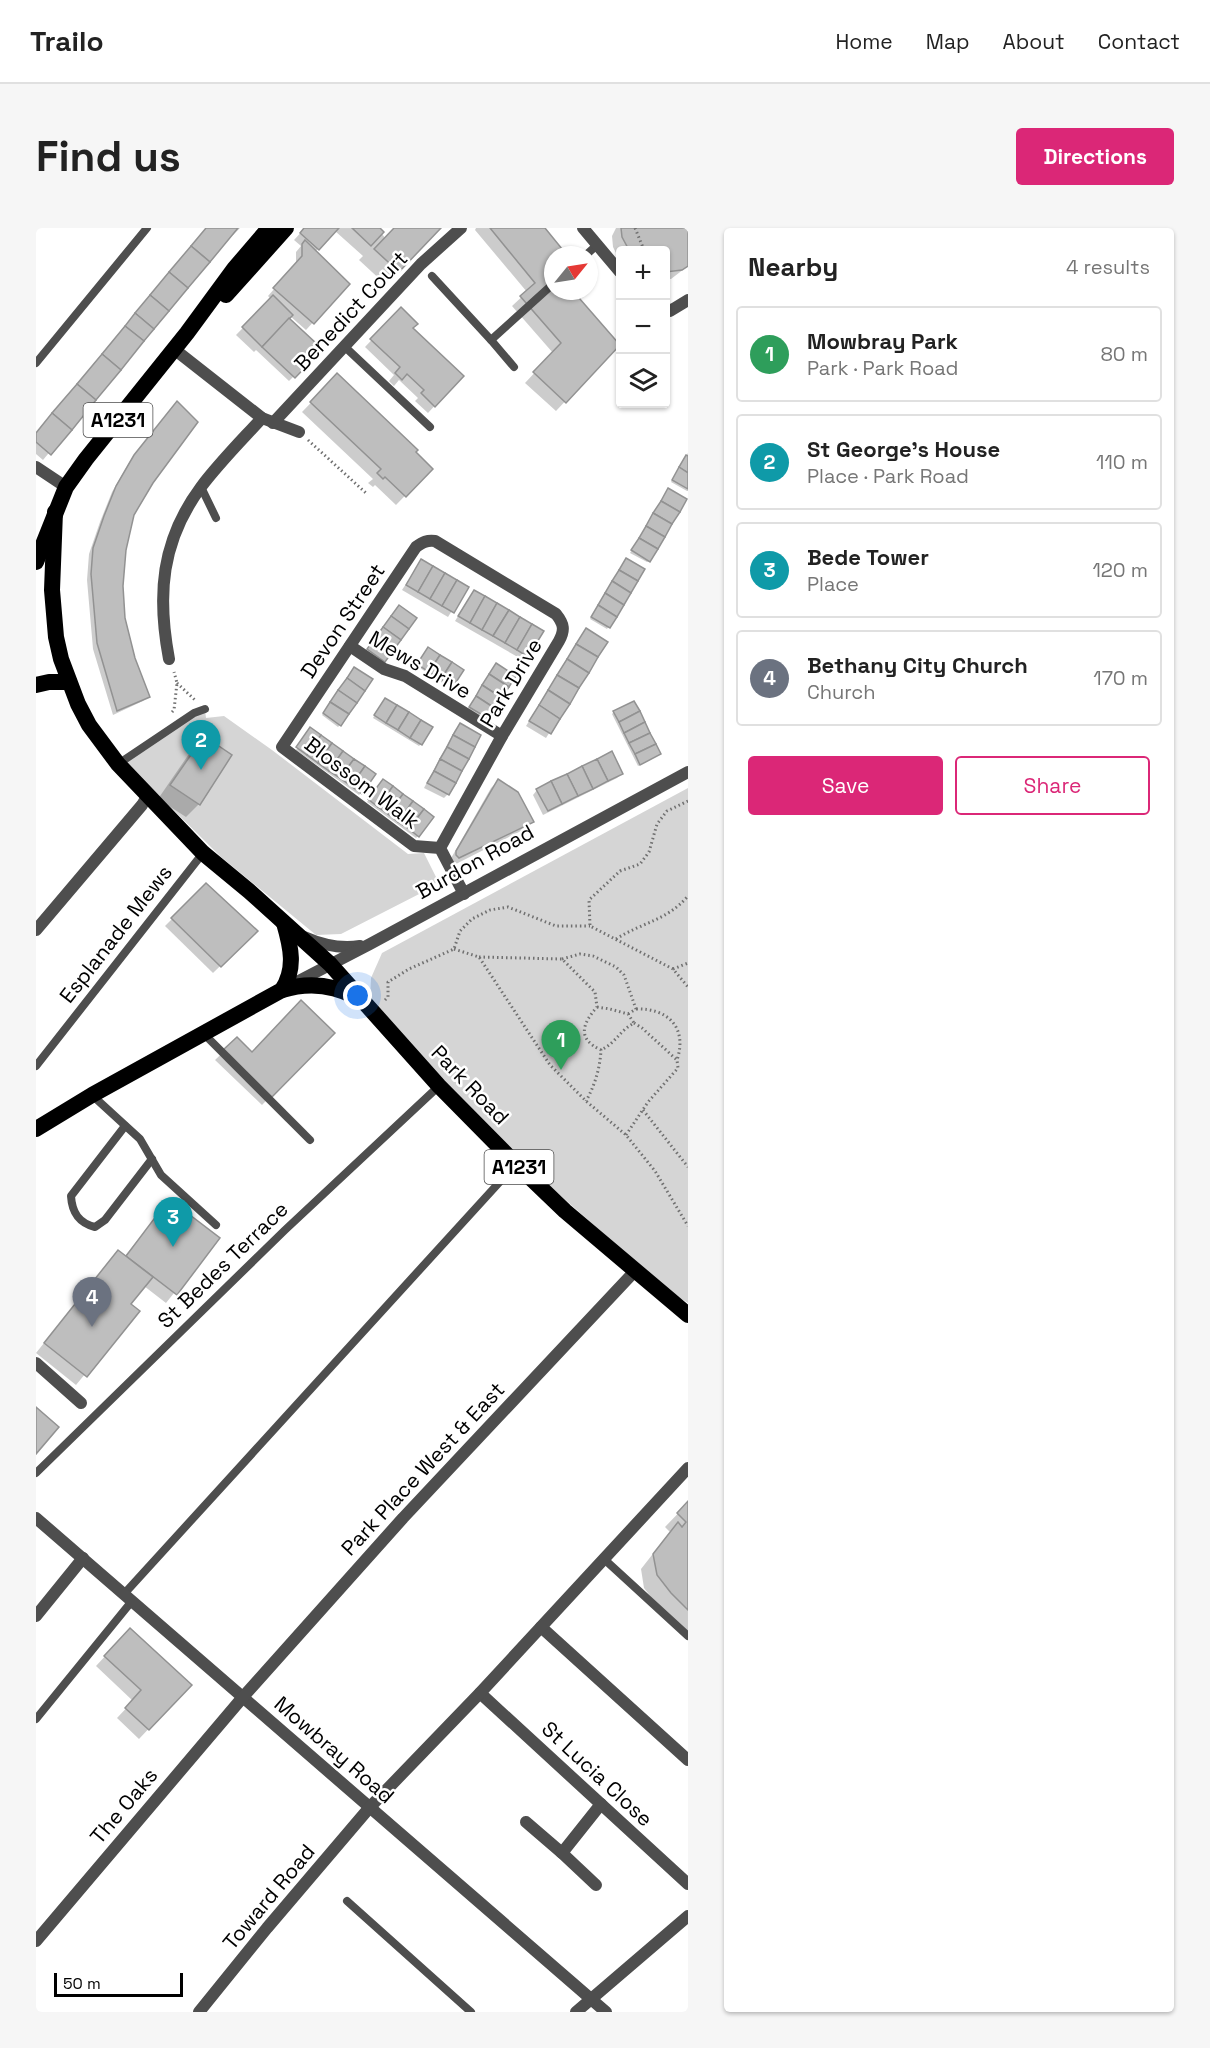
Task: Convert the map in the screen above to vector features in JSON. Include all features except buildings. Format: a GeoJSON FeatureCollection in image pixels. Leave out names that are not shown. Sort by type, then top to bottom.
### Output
{"type":"FeatureCollection","features":[{"type":"Feature","properties":{"kind":"highway","name":"A1231"},"geometry":{"type":"LineString","coordinates":[[36,562],[66,487],[187,333],[234,269],[269,228]]}},
{"type":"Feature","properties":{"kind":"highway","name":"A1231"},"geometry":{"type":"LineString","coordinates":[[187,333],[211,312],[286,228]]}},
{"type":"Feature","properties":{"kind":"highway","name":"Park Road"},"geometry":{"type":"LineString","coordinates":[[55,512],[52,590],[56,637],[69,682],[89,725],[118,764],[203,853],[330,964],[439,1086],[516,1164],[566,1211],[688,1315]]}},
{"type":"Feature","properties":{"kind":"highway"},"geometry":{"type":"LineString","coordinates":[[36,685],[49,682],[69,682]]}},
{"type":"Feature","properties":{"kind":"highway"},"geometry":{"type":"LineString","coordinates":[[282,990],[289,979],[292,967],[284,923]]}},
{"type":"Feature","properties":{"kind":"highway","name":"A1231"},"geometry":{"type":"LineString","coordinates":[[282,990],[294,986],[319,985],[345,991],[364,1003]]}},
{"type":"Feature","properties":{"kind":"highway","name":"Burdon Road"},"geometry":{"type":"LineString","coordinates":[[36,1128],[282,990]]}},
{"type":"Feature","properties":{"kind":"street","name":"Benedict Court"},"geometry":{"type":"LineString","coordinates":[[169,659],[162,595],[167,556],[178,525],[201,487],[344,346],[421,264],[461,228]]}},
{"type":"Feature","properties":{"kind":"street"},"geometry":{"type":"LineString","coordinates":[[583,228],[616,266]]}},
{"type":"Feature","properties":{"kind":"street"},"geometry":{"type":"LineString","coordinates":[[670,308],[688,300]]}},
{"type":"Feature","properties":{"kind":"street"},"geometry":{"type":"LineString","coordinates":[[174,349],[267,420],[299,432]]}},
{"type":"Feature","properties":{"kind":"street"},"geometry":{"type":"LineString","coordinates":[[36,467],[66,487]]}},
{"type":"Feature","properties":{"kind":"street","name":"Devon Street"},"geometry":{"type":"LineString","coordinates":[[282,747],[416,547],[430,540],[449,550]]}},
{"type":"Feature","properties":{"kind":"street","name":"Park Drive"},"geometry":{"type":"LineString","coordinates":[[440,848],[502,736],[563,633],[562,622],[556,614],[449,550]]}},
{"type":"Feature","properties":{"kind":"street","name":"Mews Drive"},"geometry":{"type":"LineString","coordinates":[[350,646],[384,669],[405,676],[502,736]]}},
{"type":"Feature","properties":{"kind":"street","name":"Blossom Walk"},"geometry":{"type":"LineString","coordinates":[[282,747],[414,846],[440,848]]}},
{"type":"Feature","properties":{"kind":"street","name":"Burdon Road"},"geometry":{"type":"LineString","coordinates":[[282,990],[688,772]]}},
{"type":"Feature","properties":{"kind":"street"},"geometry":{"type":"LineString","coordinates":[[36,930],[148,795]]}},
{"type":"Feature","properties":{"kind":"street"},"geometry":{"type":"LineString","coordinates":[[440,848],[464,894]]}},
{"type":"Feature","properties":{"kind":"street","name":"Park Road"},"geometry":{"type":"LineString","coordinates":[[284,923],[304,937],[326,945],[340,947],[370,944]]}},
{"type":"Feature","properties":{"kind":"street","name":"Park Place West & East"},"geometry":{"type":"LineString","coordinates":[[243,1697],[403,1518],[635,1271]]}},
{"type":"Feature","properties":{"kind":"street"},"geometry":{"type":"LineString","coordinates":[[36,1363],[81,1403]]}},
{"type":"Feature","properties":{"kind":"street","name":"Toward Road"},"geometry":{"type":"LineString","coordinates":[[199,2012],[267,1928],[370,1808],[688,1468]]}},
{"type":"Feature","properties":{"kind":"street","name":"Mowbray Road"},"geometry":{"type":"LineString","coordinates":[[36,1518],[606,2012]]}},
{"type":"Feature","properties":{"kind":"street"},"geometry":{"type":"LineString","coordinates":[[36,1616],[83,1558]]}},
{"type":"Feature","properties":{"kind":"street"},"geometry":{"type":"LineString","coordinates":[[541,1627],[688,1760]]}},
{"type":"Feature","properties":{"kind":"street","name":"St Lucia Close"},"geometry":{"type":"LineString","coordinates":[[480,1693],[688,1884]]}},
{"type":"Feature","properties":{"kind":"street","name":"The Oaks"},"geometry":{"type":"LineString","coordinates":[[36,1941],[243,1697]]}},
{"type":"Feature","properties":{"kind":"street"},"geometry":{"type":"LineString","coordinates":[[562,1853],[601,1804]]}},
{"type":"Feature","properties":{"kind":"street"},"geometry":{"type":"LineString","coordinates":[[526,1822],[596,1885]]}},
{"type":"Feature","properties":{"kind":"street"},"geometry":{"type":"LineString","coordinates":[[576,2012],[688,1916]]}},
{"type":"Feature","properties":{"kind":"lane"},"geometry":{"type":"LineString","coordinates":[[36,363],[147,228]]}},
{"type":"Feature","properties":{"kind":"lane"},"geometry":{"type":"LineString","coordinates":[[432,276],[514,367]]}},
{"type":"Feature","properties":{"kind":"lane"},"geometry":{"type":"LineString","coordinates":[[491,340],[544,293]]}},
{"type":"Feature","properties":{"kind":"lane"},"geometry":{"type":"LineString","coordinates":[[344,346],[430,427]]}},
{"type":"Feature","properties":{"kind":"lane"},"geometry":{"type":"LineString","coordinates":[[201,487],[216,518]]}},
{"type":"Feature","properties":{"kind":"lane"},"geometry":{"type":"LineString","coordinates":[[118,764],[194,712],[205,708]]}},
{"type":"Feature","properties":{"kind":"lane","name":"Esplanade Mews"},"geometry":{"type":"LineString","coordinates":[[36,1066],[203,853]]}},
{"type":"Feature","properties":{"kind":"lane"},"geometry":{"type":"LineString","coordinates":[[204,1034],[310,1140]]}},
{"type":"Feature","properties":{"kind":"lane","name":"St Bedes Terrace"},"geometry":{"type":"LineString","coordinates":[[36,1473],[285,1230],[439,1086]]}},
{"type":"Feature","properties":{"kind":"lane"},"geometry":{"type":"LineString","coordinates":[[92,1095],[140,1139],[162,1175],[216,1225]]}},
{"type":"Feature","properties":{"kind":"lane"},"geometry":{"type":"LineString","coordinates":[[125,1126],[71,1196],[72,1208],[84,1224],[95,1227],[105,1220],[152,1159]]}},
{"type":"Feature","properties":{"kind":"lane"},"geometry":{"type":"LineString","coordinates":[[36,1719],[128,1597],[516,1164]]}},
{"type":"Feature","properties":{"kind":"lane"},"geometry":{"type":"LineString","coordinates":[[604,1559],[688,1636]]}},
{"type":"Feature","properties":{"kind":"lane"},"geometry":{"type":"LineString","coordinates":[[347,1900],[471,2012]]}},
{"type":"Feature","properties":{"kind":"path"},"geometry":{"type":"LineString","coordinates":[[635,228],[642,246]]}},
{"type":"Feature","properties":{"kind":"path"},"geometry":{"type":"LineString","coordinates":[[299,432],[367,494]]}},
{"type":"Feature","properties":{"kind":"path"},"geometry":{"type":"LineString","coordinates":[[166,717],[174,710],[177,683],[169,659]]}},
{"type":"Feature","properties":{"kind":"path"},"geometry":{"type":"LineString","coordinates":[[177,683],[205,708]]}},
{"type":"Feature","properties":{"kind":"path"},"geometry":{"type":"LineString","coordinates":[[590,926],[589,900],[620,871],[640,864],[649,852],[657,824],[667,811],[688,801]]}},
{"type":"Feature","properties":{"kind":"path"},"geometry":{"type":"LineString","coordinates":[[616,939],[678,908],[688,896]]}},
{"type":"Feature","properties":{"kind":"path"},"geometry":{"type":"LineString","coordinates":[[454,949],[460,931],[471,919],[490,910],[508,907],[556,926],[590,926],[673,969],[688,987]]}},
{"type":"Feature","properties":{"kind":"path"},"geometry":{"type":"LineString","coordinates":[[388,982],[409,969],[454,949],[479,957],[562,958],[580,954],[592,956],[616,967],[624,975],[636,1008]]}},
{"type":"Feature","properties":{"kind":"path"},"geometry":{"type":"LineString","coordinates":[[479,957],[550,1065],[586,1101],[626,1135],[655,1171],[688,1226]]}},
{"type":"Feature","properties":{"kind":"path"},"geometry":{"type":"LineString","coordinates":[[562,958],[596,992],[597,1007],[587,1018],[583,1030],[586,1039],[594,1047],[601,1050],[610,1046],[624,1028],[634,1023]]}},
{"type":"Feature","properties":{"kind":"path"},"geometry":{"type":"LineString","coordinates":[[673,969],[688,963]]}},
{"type":"Feature","properties":{"kind":"path"},"geometry":{"type":"LineString","coordinates":[[597,1007],[628,1014],[634,1023],[677,1060]]}},
{"type":"Feature","properties":{"kind":"path"},"geometry":{"type":"LineString","coordinates":[[628,1014],[636,1008],[648,1008],[676,1020]]}},
{"type":"Feature","properties":{"kind":"path"},"geometry":{"type":"LineString","coordinates":[[626,1135],[643,1110],[678,1068],[677,1060],[685,1047]]}},
{"type":"Feature","properties":{"kind":"path"},"geometry":{"type":"LineString","coordinates":[[586,1101],[600,1063],[601,1050]]}},
{"type":"Feature","properties":{"kind":"path"},"geometry":{"type":"LineString","coordinates":[[643,1110],[688,1167]]}},
{"type":"Feature","properties":{"kind":"shaded area"},"geometry":{"type":"Polygon","coordinates":[[[205,709],[206,718],[224,716],[408,854],[424,853],[438,881],[427,890],[341,934],[316,935],[221,857],[124,761],[205,709]]]}},
{"type":"Feature","properties":{"kind":"shaded area"},"geometry":{"type":"Polygon","coordinates":[[[688,788],[688,1303],[667,1290],[491,1134],[370,998],[371,978],[382,953],[688,788]]]}},
{"type":"Feature","properties":{"kind":"place","name":"St George's House"},"geometry":{"type":"Point","coordinates":[201,770]}},
{"type":"Feature","properties":{"kind":"place","name":"Mowbray Park"},"geometry":{"type":"Point","coordinates":[561,1070]}},
{"type":"Feature","properties":{"kind":"place","name":"Bede Tower"},"geometry":{"type":"Point","coordinates":[173,1247]}},
{"type":"Feature","properties":{"kind":"place","name":"Bethany City Church"},"geometry":{"type":"Point","coordinates":[92,1327]}}]}
